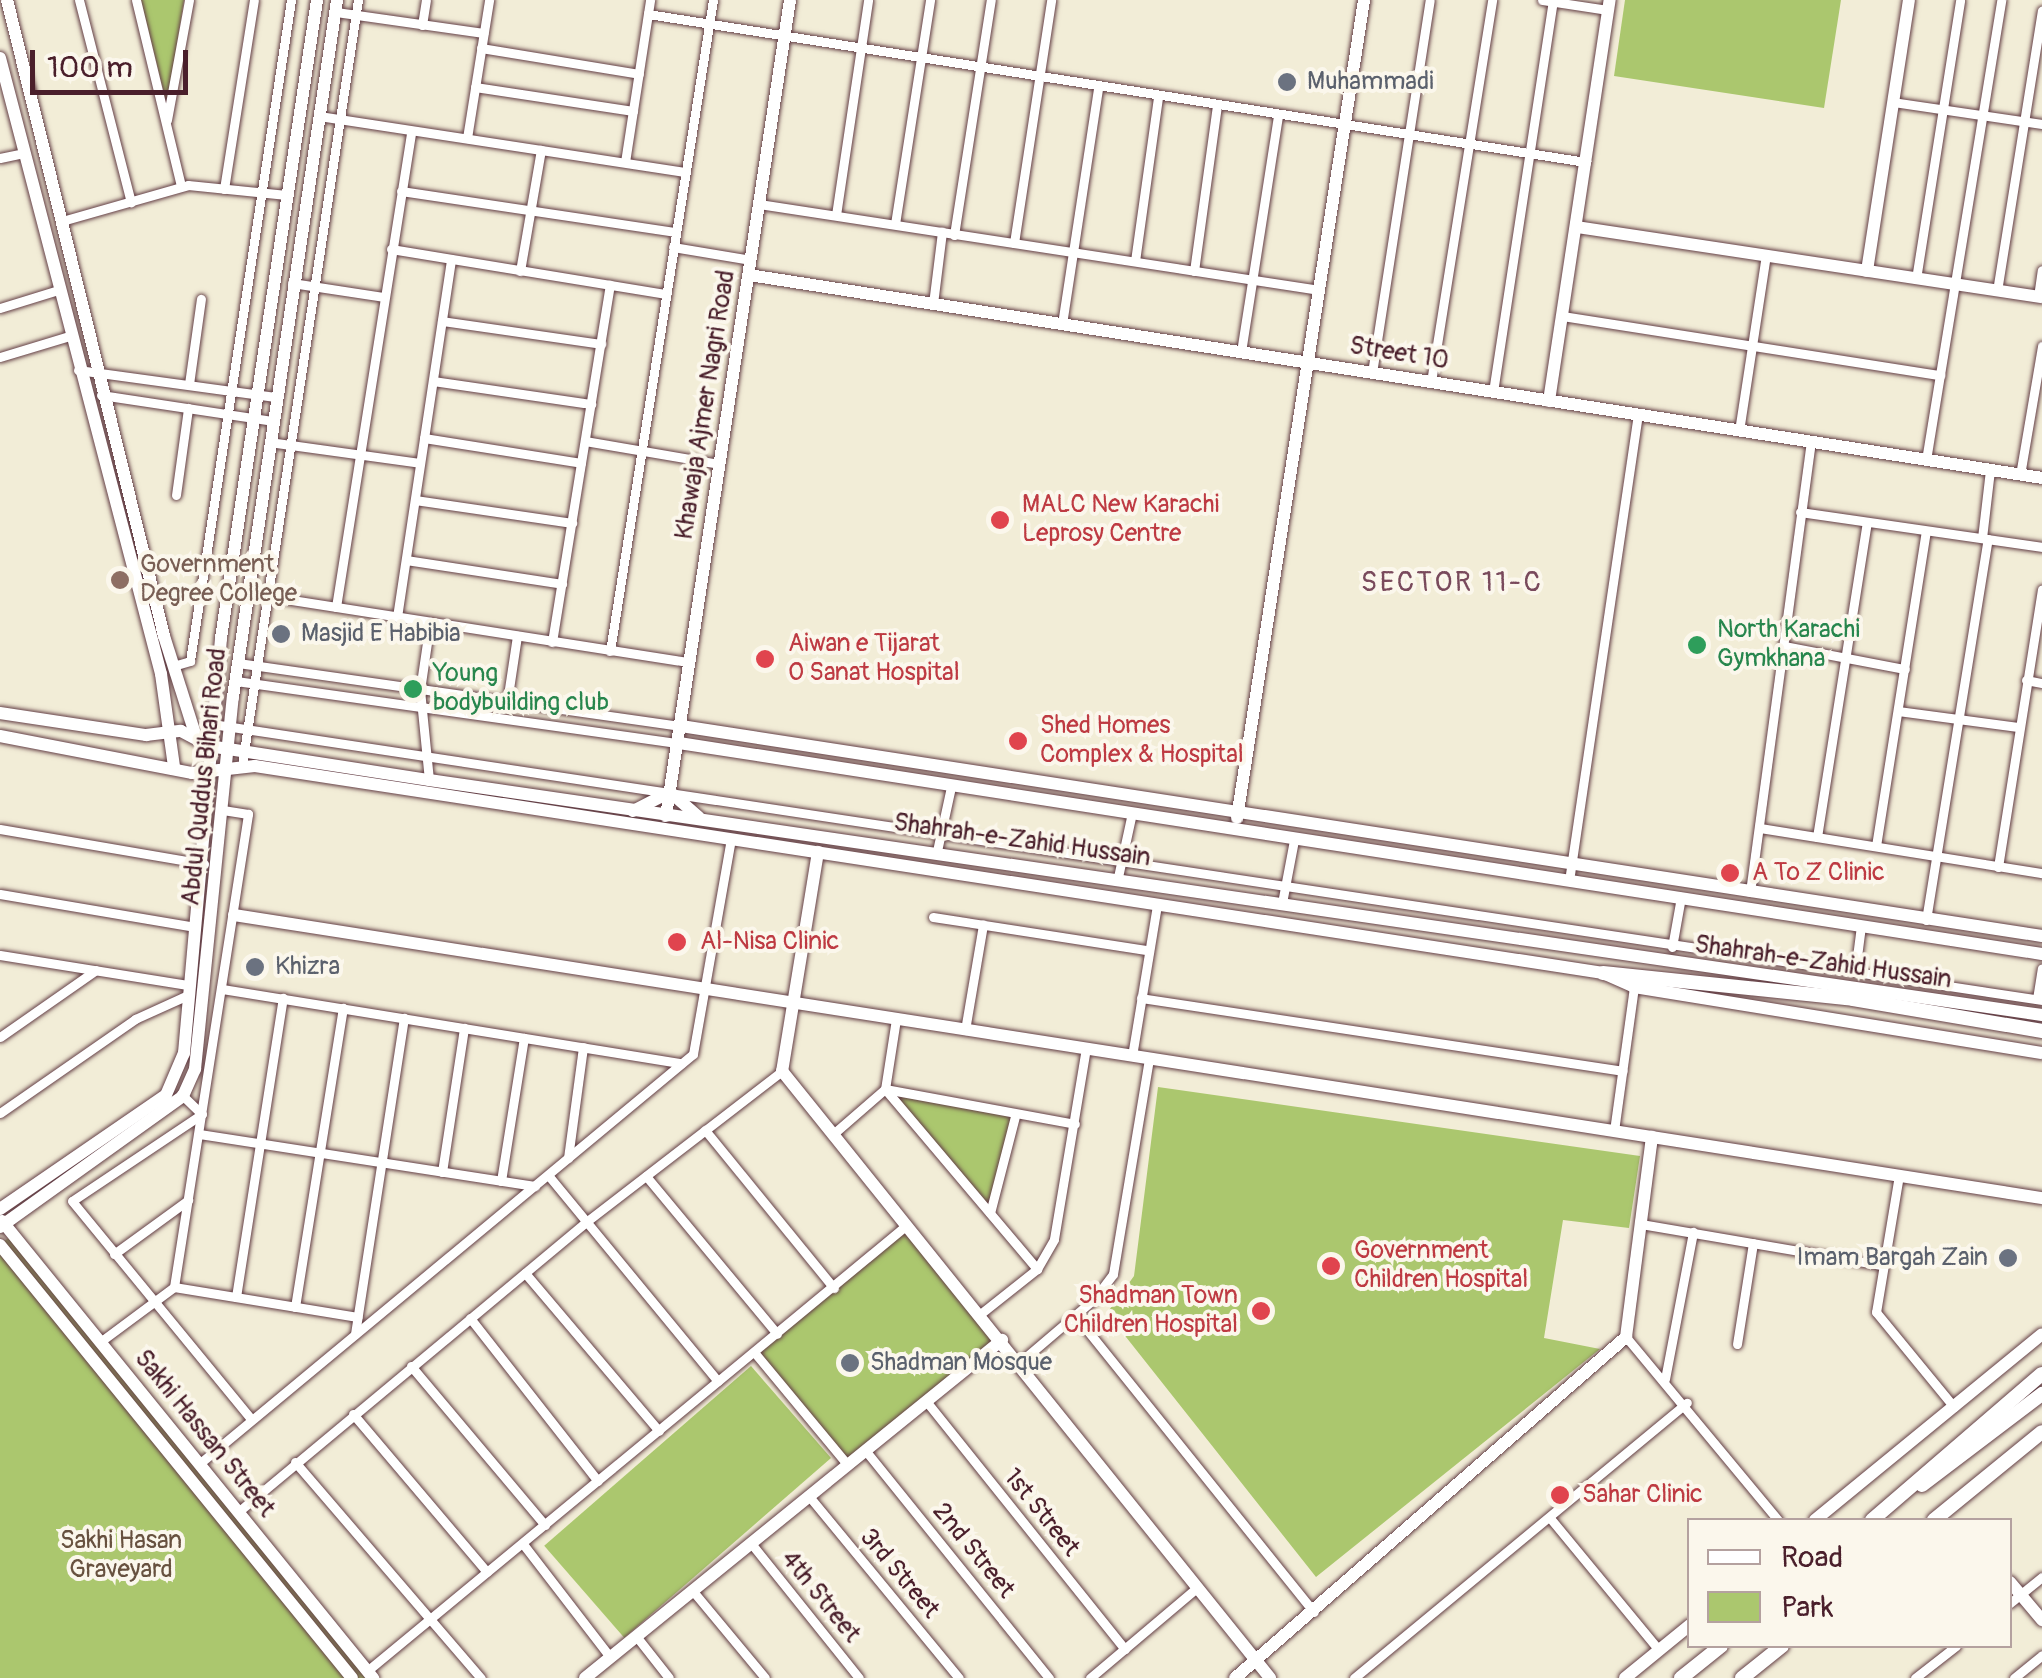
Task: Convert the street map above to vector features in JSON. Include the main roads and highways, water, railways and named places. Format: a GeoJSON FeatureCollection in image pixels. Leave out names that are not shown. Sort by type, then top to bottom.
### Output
{"type":"FeatureCollection","features":[{"type":"Feature","properties":{"kind":"main road"},"geometry":{"type":"LineString","coordinates":[[1603,973],[1853,999],[2042,1031]]}},
{"type":"Feature","properties":{"kind":"main road"},"geometry":{"type":"LineString","coordinates":[[1875,1518],[2042,1374]]}},
{"type":"Feature","properties":{"kind":"main road"},"geometry":{"type":"LineString","coordinates":[[1900,1498],[1956,1465],[2042,1394]]}},
{"type":"Feature","properties":{"kind":"main road"},"geometry":{"type":"LineString","coordinates":[[1936,1518],[2042,1432]]}},
{"type":"Feature","properties":{"kind":"main road"},"geometry":{"type":"LineString","coordinates":[[1682,1678],[1719,1648]]}},
{"type":"Feature","properties":{"kind":"main road"},"geometry":{"type":"LineString","coordinates":[[1742,1678],[1780,1648]]}},
{"type":"Feature","properties":{"kind":"place","name":"Muhammadi"},"geometry":{"type":"Point","coordinates":[1287,82]}},
{"type":"Feature","properties":{"kind":"place","name":"MALC New Karachi Leprosy Centre"},"geometry":{"type":"Point","coordinates":[1000,520]}},
{"type":"Feature","properties":{"kind":"place","name":"Government Degree College"},"geometry":{"type":"Point","coordinates":[120,580]}},
{"type":"Feature","properties":{"kind":"place","name":"Masjid E Habibia"},"geometry":{"type":"Point","coordinates":[281,634]}},
{"type":"Feature","properties":{"kind":"place","name":"North Karachi Gymkhana"},"geometry":{"type":"Point","coordinates":[1697,645]}},
{"type":"Feature","properties":{"kind":"place","name":"Aiwan e Tijarat O Sanat Hospital"},"geometry":{"type":"Point","coordinates":[765,659]}},
{"type":"Feature","properties":{"kind":"place","name":"Young bodybuilding club"},"geometry":{"type":"Point","coordinates":[413,689]}},
{"type":"Feature","properties":{"kind":"place","name":"Shed Homes Complex & Hospital"},"geometry":{"type":"Point","coordinates":[1018,741]}},
{"type":"Feature","properties":{"kind":"place","name":"A To Z Clinic"},"geometry":{"type":"Point","coordinates":[1730,873]}},
{"type":"Feature","properties":{"kind":"place","name":"Al-Nisa Clinic"},"geometry":{"type":"Point","coordinates":[677,942]}},
{"type":"Feature","properties":{"kind":"place","name":"Khizra"},"geometry":{"type":"Point","coordinates":[255,967]}},
{"type":"Feature","properties":{"kind":"place","name":"Imam Bargah Zain"},"geometry":{"type":"Point","coordinates":[2008,1258]}},
{"type":"Feature","properties":{"kind":"place","name":"Government Children Hospital"},"geometry":{"type":"Point","coordinates":[1331,1266]}},
{"type":"Feature","properties":{"kind":"place","name":"Shadman Town Children Hospital"},"geometry":{"type":"Point","coordinates":[1261,1311]}},
{"type":"Feature","properties":{"kind":"place","name":"Shadman Mosque"},"geometry":{"type":"Point","coordinates":[850,1363]}},
{"type":"Feature","properties":{"kind":"place","name":"Sahar Clinic"},"geometry":{"type":"Point","coordinates":[1560,1495]}},
{"type":"Feature","properties":{"kind":"district","name":"SECTOR 11-C"},"geometry":{"type":"Point","coordinates":[1452,583]}},
{"type":"Feature","properties":{"kind":"park label","name":"Sakhi Hasan Graveyard"},"geometry":{"type":"Point","coordinates":[121,1556]}}]}
